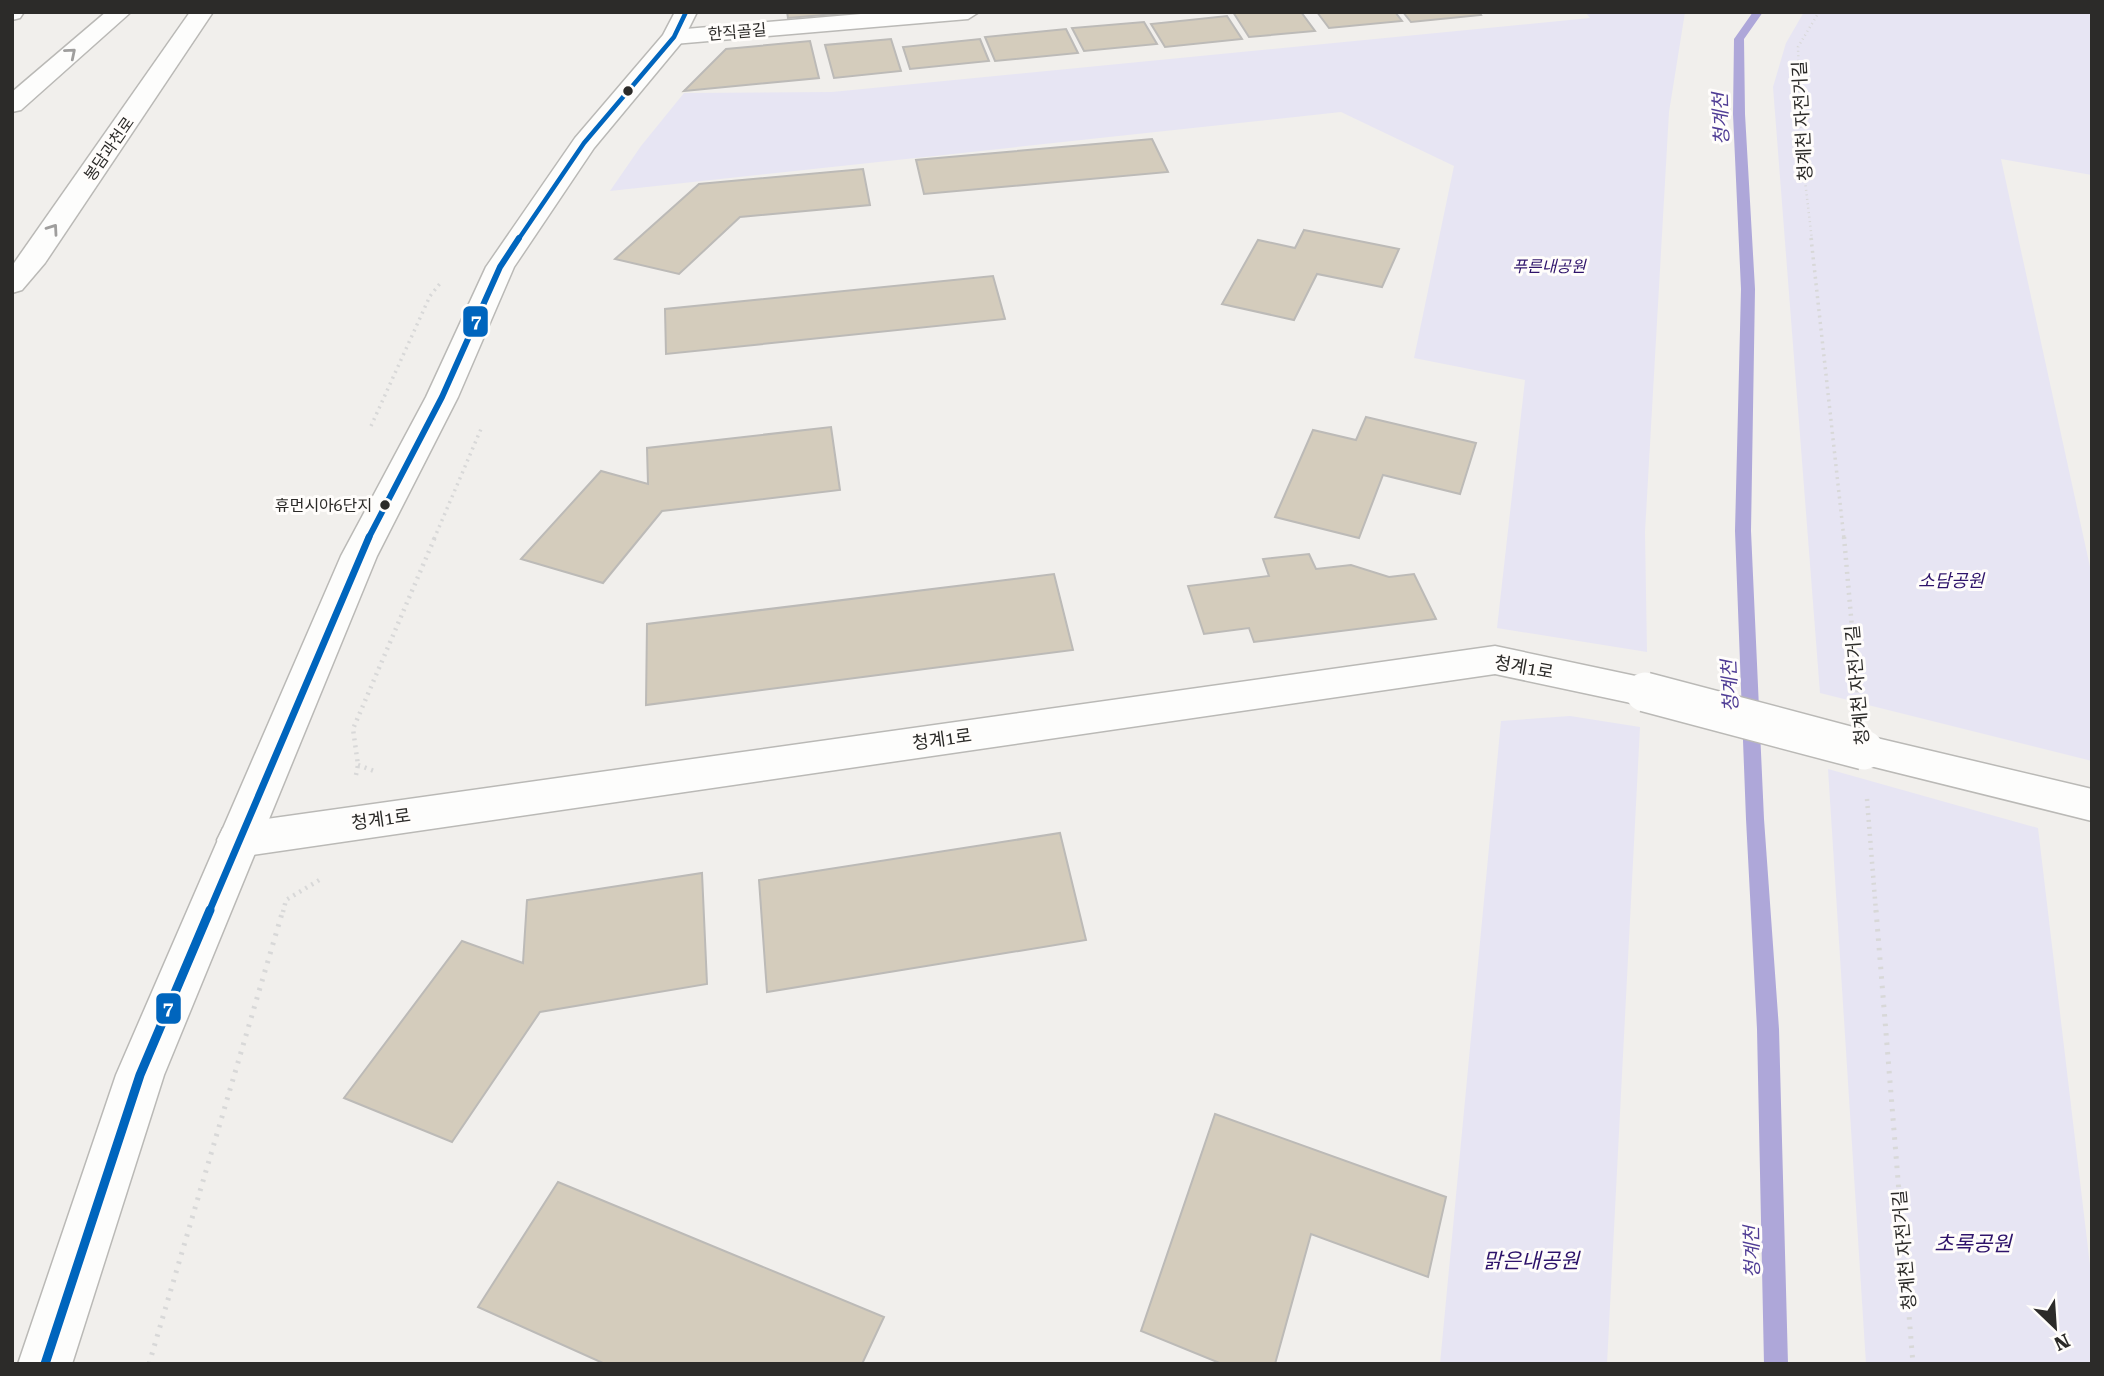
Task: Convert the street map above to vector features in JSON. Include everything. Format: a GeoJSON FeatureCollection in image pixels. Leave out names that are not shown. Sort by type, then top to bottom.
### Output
{"type":"FeatureCollection","features":[{"type":"Feature","properties":{"kind":"main road"},"geometry":{"type":"LineString","coordinates":[[17,99],[120,12]]}},
{"type":"Feature","properties":{"kind":"main road","name":"봉담과천로"},"geometry":{"type":"LineString","coordinates":[[12,284],[34,257],[202,12]]}},
{"type":"Feature","properties":{"kind":"main road","name":"한직골길"},"geometry":{"type":"LineString","coordinates":[[680,25],[968,12]]}},
{"type":"Feature","properties":{"kind":"main road"},"geometry":{"type":"LineString","coordinates":[[45,1364],[140,1074],[359,556],[442,397],[500,267],[584,143],[680,25]]}},
{"type":"Feature","properties":{"kind":"main road","name":"청계1로"},"geometry":{"type":"LineString","coordinates":[[238,840],[1495,660],[1645,692],[1864,750],[2092,805]]}},
{"type":"Feature","properties":{"kind":"path","name":"청계천 자전거길"},"geometry":{"type":"LineString","coordinates":[[1819,12],[1798,47],[1801,148],[1841,501],[1859,710]]}},
{"type":"Feature","properties":{"kind":"path"},"geometry":{"type":"LineString","coordinates":[[149,1364],[286,900],[333,872],[359,765],[353,729],[483,424]]}},
{"type":"Feature","properties":{"kind":"path","name":"청계천 자전거길"},"geometry":{"type":"LineString","coordinates":[[1866,793],[1913,1364]]}},
{"type":"Feature","properties":{"kind":"green space","name":"푸른내공원"},"geometry":{"type":"Polygon","coordinates":[[[1585,12],[1685,12],[1669,112],[1645,532],[1647,652],[1497,628],[1525,380],[1414,358],[1454,166],[1341,112],[610,191],[641,146],[684,93],[832,92],[1590,18],[1585,12]]]}},
{"type":"Feature","properties":{"kind":"green space","name":"소담공원"},"geometry":{"type":"Polygon","coordinates":[[[1804,12],[2092,12],[2092,175],[2001,159],[2092,576],[2092,761],[1820,693],[1773,87],[1786,43],[1804,12]]]}},
{"type":"Feature","properties":{"kind":"green space","name":"맑은내공원"},"geometry":{"type":"Polygon","coordinates":[[[1570,716],[1640,727],[1607,1364],[1440,1364],[1501,721],[1570,716]]]}},
{"type":"Feature","properties":{"kind":"green space","name":"초록공원"},"geometry":{"type":"Polygon","coordinates":[[[1828,769],[2038,828],[2092,1282],[2092,1364],[1866,1364],[1828,769]]]}},
{"type":"Feature","properties":{"kind":"building"},"geometry":{"type":"Polygon","coordinates":[[[787,12],[847,12],[847,13],[788,18],[787,12]]]}},
{"type":"Feature","properties":{"kind":"building"},"geometry":{"type":"Polygon","coordinates":[[[1233,12],[1301,12],[1315,31],[1249,37],[1233,12]]]}},
{"type":"Feature","properties":{"kind":"building"},"geometry":{"type":"Polygon","coordinates":[[[1317,12],[1395,12],[1402,21],[1329,28],[1317,12]]]}},
{"type":"Feature","properties":{"kind":"building"},"geometry":{"type":"Polygon","coordinates":[[[1403,12],[1479,12],[1481,15],[1411,22],[1403,12]]]}},
{"type":"Feature","properties":{"kind":"building"},"geometry":{"type":"Polygon","coordinates":[[[1227,16],[1242,39],[1165,47],[1151,24],[1227,16]]]}},
{"type":"Feature","properties":{"kind":"building"},"geometry":{"type":"Polygon","coordinates":[[[1144,22],[1157,44],[1084,51],[1072,28],[1144,22]]]}},
{"type":"Feature","properties":{"kind":"building"},"geometry":{"type":"Polygon","coordinates":[[[1066,29],[1078,53],[995,61],[985,37],[1066,29]]]}},
{"type":"Feature","properties":{"kind":"building"},"geometry":{"type":"Polygon","coordinates":[[[891,39],[901,71],[834,78],[825,45],[891,39]]]}},
{"type":"Feature","properties":{"kind":"building"},"geometry":{"type":"Polygon","coordinates":[[[980,39],[989,61],[910,69],[903,47],[980,39]]]}},
{"type":"Feature","properties":{"kind":"building"},"geometry":{"type":"Polygon","coordinates":[[[810,41],[819,78],[684,91],[726,49],[810,41]]]}},
{"type":"Feature","properties":{"kind":"building"},"geometry":{"type":"Polygon","coordinates":[[[1152,139],[1168,172],[924,194],[916,160],[1152,139]]]}},
{"type":"Feature","properties":{"kind":"building"},"geometry":{"type":"Polygon","coordinates":[[[863,169],[870,205],[740,217],[679,274],[615,259],[699,184],[863,169]]]}},
{"type":"Feature","properties":{"kind":"building"},"geometry":{"type":"Polygon","coordinates":[[[1304,230],[1399,249],[1382,287],[1317,274],[1294,320],[1222,304],[1258,240],[1295,248],[1304,230]]]}},
{"type":"Feature","properties":{"kind":"building"},"geometry":{"type":"Polygon","coordinates":[[[993,276],[1005,319],[666,354],[665,309],[993,276]]]}},
{"type":"Feature","properties":{"kind":"building"},"geometry":{"type":"Polygon","coordinates":[[[1366,417],[1476,443],[1460,494],[1383,475],[1359,538],[1275,517],[1313,430],[1356,440],[1366,417]]]}},
{"type":"Feature","properties":{"kind":"building"},"geometry":{"type":"Polygon","coordinates":[[[831,427],[840,490],[662,511],[603,583],[521,559],[601,471],[648,484],[647,448],[831,427]]]}},
{"type":"Feature","properties":{"kind":"building"},"geometry":{"type":"Polygon","coordinates":[[[1309,554],[1316,569],[1351,565],[1389,577],[1414,574],[1436,619],[1254,642],[1249,628],[1204,634],[1188,586],[1269,576],[1263,559],[1309,554]]]}},
{"type":"Feature","properties":{"kind":"building"},"geometry":{"type":"Polygon","coordinates":[[[1054,574],[1073,650],[646,705],[647,624],[1054,574]]]}},
{"type":"Feature","properties":{"kind":"building"},"geometry":{"type":"Polygon","coordinates":[[[1060,833],[1086,940],[767,992],[759,880],[1060,833]]]}},
{"type":"Feature","properties":{"kind":"building"},"geometry":{"type":"Polygon","coordinates":[[[702,873],[707,984],[540,1012],[452,1142],[344,1098],[462,941],[523,963],[527,900],[702,873]]]}},
{"type":"Feature","properties":{"kind":"building"},"geometry":{"type":"Polygon","coordinates":[[[1215,1114],[1446,1197],[1428,1277],[1311,1234],[1275,1364],[1222,1364],[1141,1331],[1215,1114]]]}},
{"type":"Feature","properties":{"kind":"building"},"geometry":{"type":"Polygon","coordinates":[[[558,1182],[884,1317],[862,1364],[605,1364],[478,1307],[558,1182]]]}},
{"type":"Feature","properties":{"kind":"waterway","name":"청계천"},"geometry":{"type":"LineString","coordinates":[[1758,12],[1739,39],[1739,114],[1748,289],[1743,531],[1755,819],[1768,1029],[1776,1364]]}},
{"type":"Feature","properties":{"kind":"transit line","name":"7"},"geometry":{"type":"LineString","coordinates":[[45,1364],[140,1075],[359,556],[442,397],[500,267],[584,143],[674,37],[686,12]]}},
{"type":"Feature","properties":{"kind":"place","name":"휴먼시아6단지"},"geometry":{"type":"Point","coordinates":[385,505]}}]}
